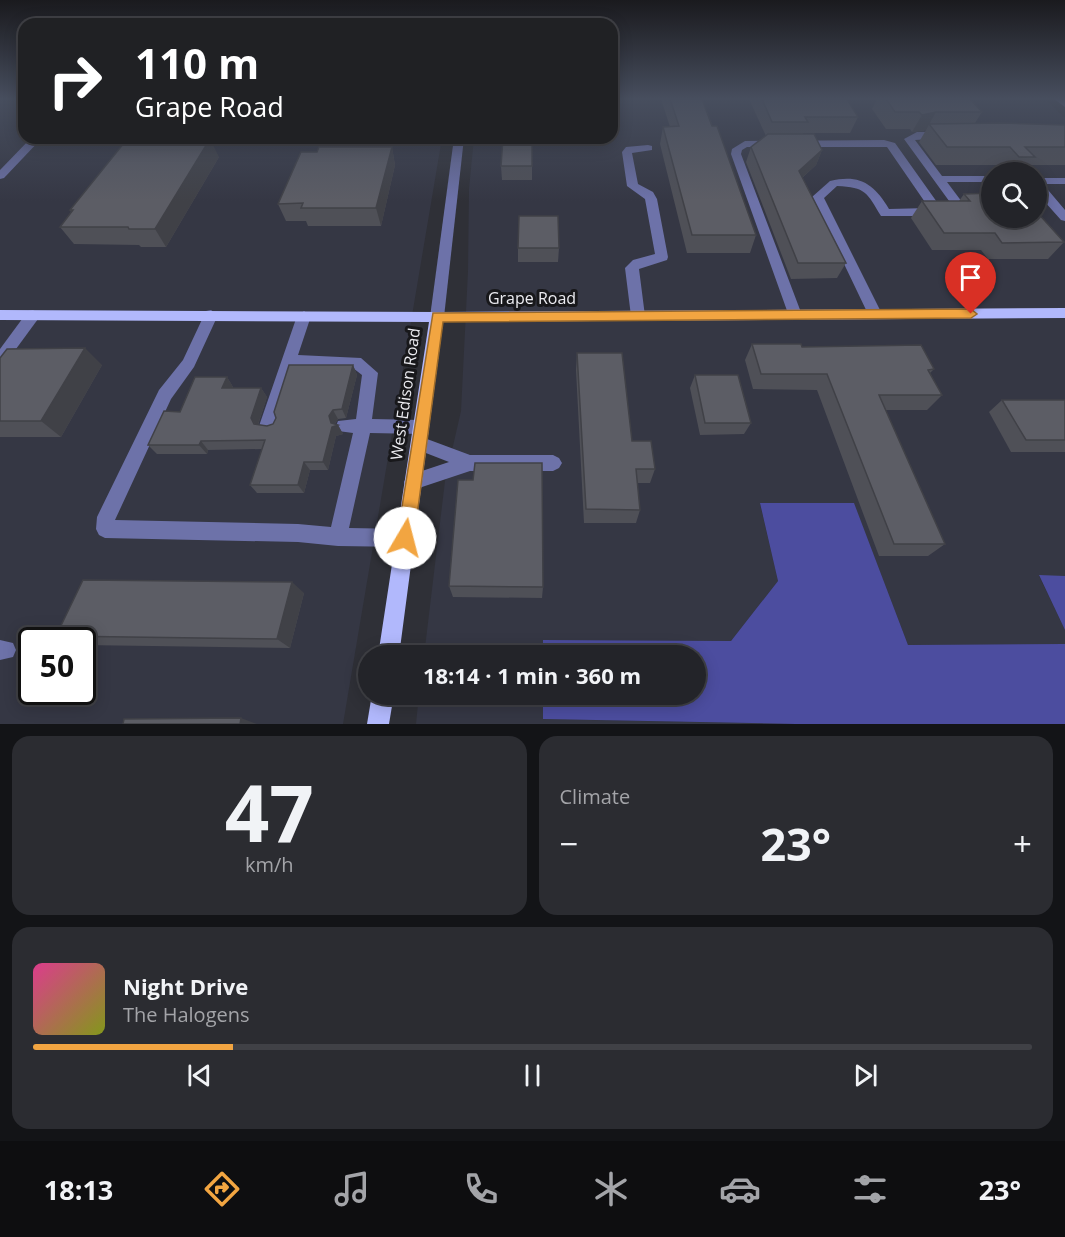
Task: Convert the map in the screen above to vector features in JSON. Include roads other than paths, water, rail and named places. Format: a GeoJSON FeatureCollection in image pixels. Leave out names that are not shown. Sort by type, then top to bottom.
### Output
{"type":"FeatureCollection","features":[{"type":"Feature","properties":{"kind":"main road","name":"Grape Road"},"geometry":{"type":"LineString","coordinates":[[0,315],[437,317],[1065,313]]}},
{"type":"Feature","properties":{"kind":"main road","name":"West Edison Road"},"geometry":{"type":"LineString","coordinates":[[390,645],[437,317]]}},
{"type":"Feature","properties":{"kind":"main road"},"geometry":{"type":"LineString","coordinates":[[378,724],[381,705]]}},
{"type":"Feature","properties":{"kind":"street"},"geometry":{"type":"LineString","coordinates":[[956,202],[910,142],[910,138],[959,135]]}},
{"type":"Feature","properties":{"kind":"street"},"geometry":{"type":"LineString","coordinates":[[0,176],[31,144]]}},
{"type":"Feature","properties":{"kind":"street","name":"West Edison Road"},"geometry":{"type":"LineString","coordinates":[[437,317],[458,144]]}},
{"type":"Feature","properties":{"kind":"street"},"geometry":{"type":"LineString","coordinates":[[795,315],[736,154],[737,149],[745,144],[890,144],[939,211],[935,213],[885,213],[869,187],[858,183],[834,183],[818,197],[874,314]]}},
{"type":"Feature","properties":{"kind":"street"},"geometry":{"type":"LineString","coordinates":[[638,316],[632,268],[638,263],[662,257],[651,199],[649,195],[633,186],[627,152],[630,149],[648,148]]}},
{"type":"Feature","properties":{"kind":"street"},"geometry":{"type":"LineString","coordinates":[[940,179],[981,179]]}},
{"type":"Feature","properties":{"kind":"street"},"geometry":{"type":"LineString","coordinates":[[1047,182],[1065,181]]}},
{"type":"Feature","properties":{"kind":"street"},"geometry":{"type":"LineString","coordinates":[[1047,195],[1065,217]]}},
{"type":"Feature","properties":{"kind":"street"},"geometry":{"type":"LineString","coordinates":[[0,360],[33,315]]}},
{"type":"Feature","properties":{"kind":"street"},"geometry":{"type":"LineString","coordinates":[[212,315],[189,363],[165,395],[106,517],[105,529],[405,538]]}},
{"type":"Feature","properties":{"kind":"street"},"geometry":{"type":"LineString","coordinates":[[272,426],[267,426],[304,316]]}},
{"type":"Feature","properties":{"kind":"street"},"geometry":{"type":"LineString","coordinates":[[289,361],[356,362],[370,373],[363,427],[339,537]]}},
{"type":"Feature","properties":{"kind":"street"},"geometry":{"type":"LineString","coordinates":[[344,426],[420,435],[470,463]]}},
{"type":"Feature","properties":{"kind":"street"},"geometry":{"type":"LineString","coordinates":[[413,482],[470,463],[553,463]]}}]}
